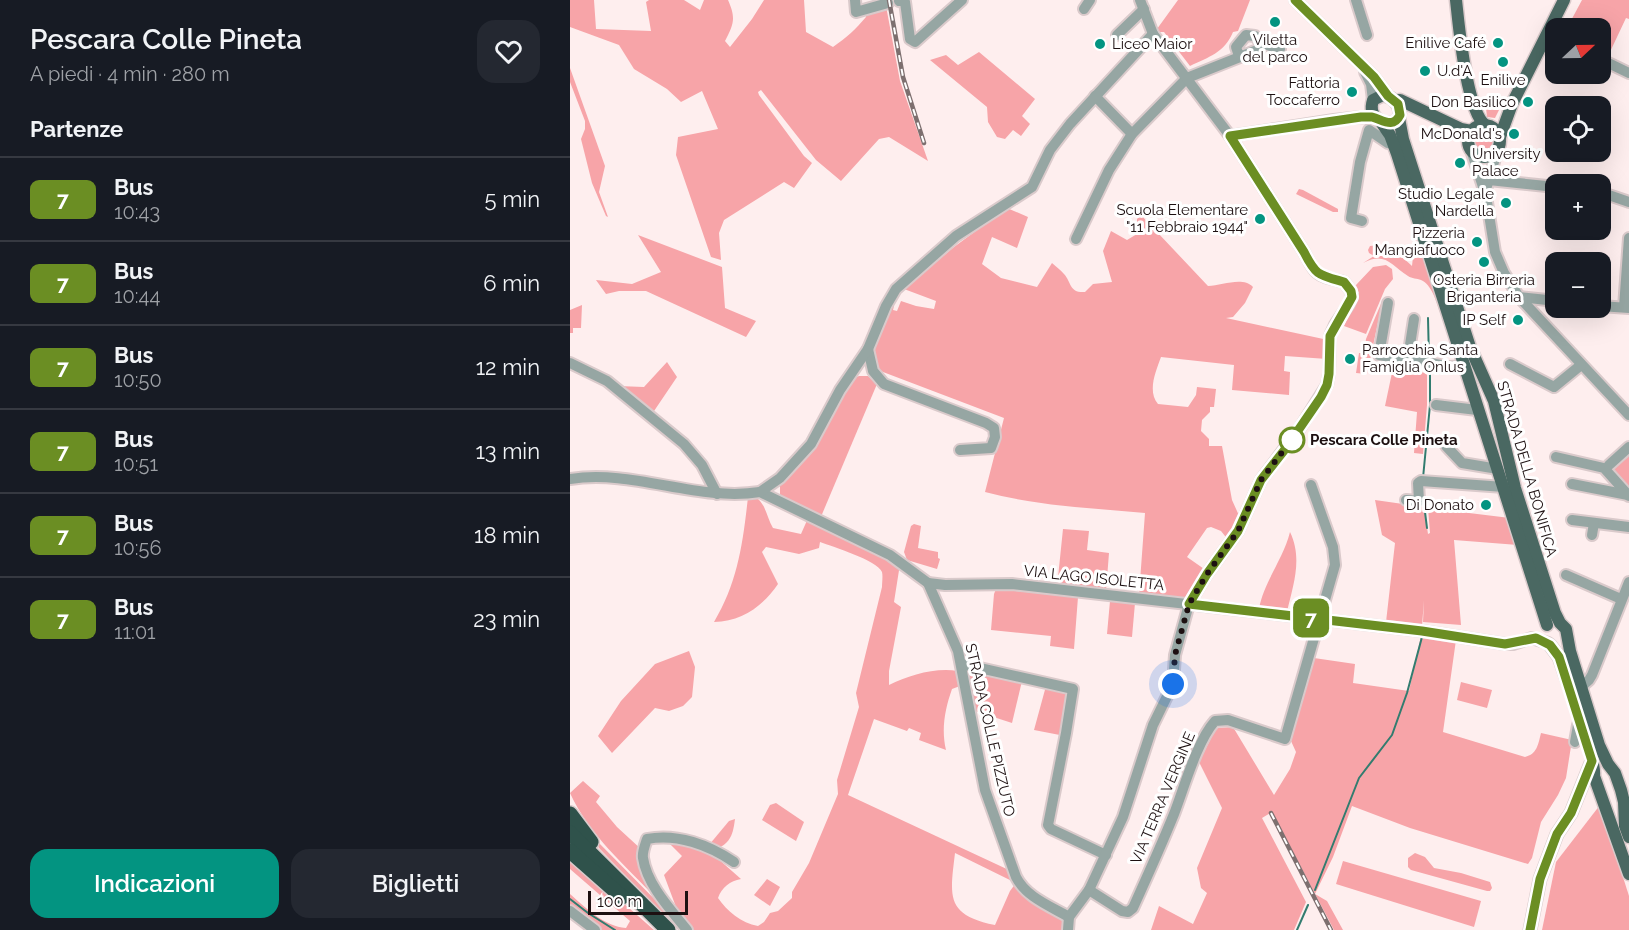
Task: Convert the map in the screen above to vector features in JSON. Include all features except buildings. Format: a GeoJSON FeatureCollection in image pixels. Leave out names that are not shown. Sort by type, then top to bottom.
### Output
{"type":"FeatureCollection","features":[{"type":"Feature","properties":{"kind":"highway"},"geometry":{"type":"LineString","coordinates":[[570,814],[597,850],[615,868],[616,878]]}},
{"type":"Feature","properties":{"kind":"highway"},"geometry":{"type":"LineString","coordinates":[[570,833],[668,930]]}},
{"type":"Feature","properties":{"kind":"highway"},"geometry":{"type":"LineString","coordinates":[[570,851],[658,930]]}},
{"type":"Feature","properties":{"kind":"main road"},"geometry":{"type":"LineString","coordinates":[[1456,0],[1471,103],[1472,131]]}},
{"type":"Feature","properties":{"kind":"main road"},"geometry":{"type":"LineString","coordinates":[[1558,18],[1564,0]]}},
{"type":"Feature","properties":{"kind":"main road"},"geometry":{"type":"LineString","coordinates":[[1563,18],[1572,0]]}},
{"type":"Feature","properties":{"kind":"main road"},"geometry":{"type":"LineString","coordinates":[[1470,147],[1468,138],[1472,131],[1479,125],[1496,124],[1500,121],[1545,47]]}},
{"type":"Feature","properties":{"kind":"main road"},"geometry":{"type":"LineString","coordinates":[[1472,131],[1400,100],[1379,96],[1373,100],[1371,108],[1378,120],[1390,123],[1400,116],[1415,114],[1458,134],[1479,156],[1485,157],[1494,153],[1512,104]]}},
{"type":"Feature","properties":{"kind":"main road"},"geometry":{"type":"LineString","coordinates":[[1391,99],[1400,108],[1400,116]]}},
{"type":"Feature","properties":{"kind":"main road"},"geometry":{"type":"LineString","coordinates":[[1454,125],[1466,119],[1471,103]]}},
{"type":"Feature","properties":{"kind":"main road"},"geometry":{"type":"LineString","coordinates":[[1471,103],[1477,115],[1496,130],[1499,143]]}},
{"type":"Feature","properties":{"kind":"main road","name":"STRADA DELLA BONIFICA"},"geometry":{"type":"LineString","coordinates":[[1400,116],[1403,139],[1413,172],[1470,347],[1494,401],[1515,488],[1560,623]]}},
{"type":"Feature","properties":{"kind":"main road","name":"STRADA DELLA BONIFICA"},"geometry":{"type":"LineString","coordinates":[[1378,120],[1393,144],[1504,487],[1545,628]]}},
{"type":"Feature","properties":{"kind":"main road"},"geometry":{"type":"LineString","coordinates":[[1471,385],[1477,397],[1485,395],[1483,375]]}},
{"type":"Feature","properties":{"kind":"main road"},"geometry":{"type":"LineString","coordinates":[[1479,413],[1480,406],[1488,403],[1498,422]]}},
{"type":"Feature","properties":{"kind":"main road"},"geometry":{"type":"LineString","coordinates":[[1560,623],[1552,622],[1545,628],[1544,637],[1559,657],[1585,720],[1608,764],[1613,779],[1606,788],[1601,786],[1594,766],[1585,720],[1581,687],[1566,637],[1566,629],[1560,623]]}},
{"type":"Feature","properties":{"kind":"main road"},"geometry":{"type":"LineString","coordinates":[[1549,644],[1562,644],[1566,637]]}},
{"type":"Feature","properties":{"kind":"main road"},"geometry":{"type":"LineString","coordinates":[[1530,930],[1540,879],[1557,834],[1571,813],[1594,766],[1598,742]]}},
{"type":"Feature","properties":{"kind":"main road"},"geometry":{"type":"LineString","coordinates":[[1608,764],[1615,772],[1623,796],[1618,822],[1629,874]]}},
{"type":"Feature","properties":{"kind":"main road"},"geometry":{"type":"LineString","coordinates":[[1594,766],[1594,776],[1609,820],[1618,822],[1629,837]]}},
{"type":"Feature","properties":{"kind":"street"},"geometry":{"type":"LineString","coordinates":[[855,6],[897,2],[910,39],[915,42],[962,0]]}},
{"type":"Feature","properties":{"kind":"street"},"geometry":{"type":"LineString","coordinates":[[1295,0],[1374,77],[1391,99]]}},
{"type":"Feature","properties":{"kind":"street"},"geometry":{"type":"LineString","coordinates":[[1356,0],[1367,35]]}},
{"type":"Feature","properties":{"kind":"street"},"geometry":{"type":"LineString","coordinates":[[1068,930],[1069,917],[1089,890],[1123,817],[1153,725],[1173,684],[1175,655],[1189,604],[1238,531],[1261,480],[1321,397],[1329,374],[1330,336],[1352,297],[1351,291],[1344,282],[1322,277],[1312,268],[1295,237],[1230,136],[1153,34],[1142,5],[1117,35]]}},
{"type":"Feature","properties":{"kind":"street"},"geometry":{"type":"LineString","coordinates":[[570,479],[619,478],[717,494],[741,495],[760,492],[780,478],[811,444],[840,390],[868,349],[886,306],[896,289],[956,236],[1032,187],[1050,150],[1070,124],[1153,34]]}},
{"type":"Feature","properties":{"kind":"street"},"geometry":{"type":"LineString","coordinates":[[1239,52],[1246,35],[1251,34],[1261,43],[1280,49]]}},
{"type":"Feature","properties":{"kind":"street"},"geometry":{"type":"LineString","coordinates":[[1076,239],[1109,170],[1132,134],[1187,78],[1218,67],[1239,52],[1260,50],[1261,43]]}},
{"type":"Feature","properties":{"kind":"street"},"geometry":{"type":"LineString","coordinates":[[1360,63],[1371,84],[1373,100]]}},
{"type":"Feature","properties":{"kind":"street"},"geometry":{"type":"LineString","coordinates":[[1611,64],[1629,73]]}},
{"type":"Feature","properties":{"kind":"street"},"geometry":{"type":"LineString","coordinates":[[1099,93],[1107,108],[1132,134]]}},
{"type":"Feature","properties":{"kind":"street"},"geometry":{"type":"LineString","coordinates":[[1230,136],[1361,117],[1378,120]]}},
{"type":"Feature","properties":{"kind":"street"},"geometry":{"type":"LineString","coordinates":[[1355,123],[1393,144]]}},
{"type":"Feature","properties":{"kind":"street"},"geometry":{"type":"LineString","coordinates":[[1362,221],[1351,218],[1360,162],[1369,130]]}},
{"type":"Feature","properties":{"kind":"street"},"geometry":{"type":"LineString","coordinates":[[1485,196],[1499,143]]}},
{"type":"Feature","properties":{"kind":"street"},"geometry":{"type":"LineString","coordinates":[[1470,147],[1485,196],[1495,252],[1504,273],[1519,297],[1629,415]]}},
{"type":"Feature","properties":{"kind":"street"},"geometry":{"type":"LineString","coordinates":[[1489,180],[1545,186]]}},
{"type":"Feature","properties":{"kind":"street"},"geometry":{"type":"LineString","coordinates":[[1611,196],[1629,202]]}},
{"type":"Feature","properties":{"kind":"street"},"geometry":{"type":"LineString","coordinates":[[1611,306],[1627,307],[1629,238]]}},
{"type":"Feature","properties":{"kind":"street"},"geometry":{"type":"LineString","coordinates":[[1519,297],[1545,300]]}},
{"type":"Feature","properties":{"kind":"street"},"geometry":{"type":"LineString","coordinates":[[1388,303],[1379,355],[1408,358],[1449,367],[1465,366]]}},
{"type":"Feature","properties":{"kind":"street"},"geometry":{"type":"LineString","coordinates":[[1408,358],[1414,319]]}},
{"type":"Feature","properties":{"kind":"street"},"geometry":{"type":"LineString","coordinates":[[868,349],[873,371],[884,384],[994,428],[995,437],[991,448],[960,450]]}},
{"type":"Feature","properties":{"kind":"street"},"geometry":{"type":"LineString","coordinates":[[570,363],[607,381],[684,444],[702,465],[717,494]]}},
{"type":"Feature","properties":{"kind":"street"},"geometry":{"type":"LineString","coordinates":[[1510,364],[1554,387],[1581,365]]}},
{"type":"Feature","properties":{"kind":"street"},"geometry":{"type":"LineString","coordinates":[[852,375],[873,371]]}},
{"type":"Feature","properties":{"kind":"street"},"geometry":{"type":"LineString","coordinates":[[1436,405],[1479,413]]}},
{"type":"Feature","properties":{"kind":"street","name":"STRADA DELLA BONIFICA"},"geometry":{"type":"LineString","coordinates":[[1446,446],[1462,463],[1498,469]]}},
{"type":"Feature","properties":{"kind":"street"},"geometry":{"type":"LineString","coordinates":[[1609,465],[1629,447]]}},
{"type":"Feature","properties":{"kind":"street"},"geometry":{"type":"LineString","coordinates":[[1556,457],[1604,468],[1629,496]]}},
{"type":"Feature","properties":{"kind":"street"},"geometry":{"type":"LineString","coordinates":[[1406,500],[1419,501],[1418,483],[1421,481],[1504,487]]}},
{"type":"Feature","properties":{"kind":"street"},"geometry":{"type":"LineString","coordinates":[[1572,484],[1629,496]]}},
{"type":"Feature","properties":{"kind":"street"},"geometry":{"type":"LineString","coordinates":[[1311,485],[1335,559],[1320,619]]}},
{"type":"Feature","properties":{"kind":"street","name":"STRADA COLLE PIZZUTO"},"geometry":{"type":"LineString","coordinates":[[760,492],[890,555],[928,583],[962,664],[986,790],[1016,877],[1021,887],[1029,894],[1069,917]]}},
{"type":"Feature","properties":{"kind":"street"},"geometry":{"type":"LineString","coordinates":[[1572,520],[1629,527]]}},
{"type":"Feature","properties":{"kind":"street"},"geometry":{"type":"LineString","coordinates":[[1592,535],[1594,523]]}},
{"type":"Feature","properties":{"kind":"street"},"geometry":{"type":"LineString","coordinates":[[1566,575],[1622,599]]}},
{"type":"Feature","properties":{"kind":"street"},"geometry":{"type":"LineString","coordinates":[[1581,687],[1592,675],[1629,582]]}},
{"type":"Feature","properties":{"kind":"street","name":"VIA LAGO ISOLETTA"},"geometry":{"type":"LineString","coordinates":[[928,583],[1012,584],[1422,631],[1505,644],[1532,638],[1549,644]]}},
{"type":"Feature","properties":{"kind":"street","name":"VIA TERRA VERGINE"},"geometry":{"type":"LineString","coordinates":[[1089,890],[1122,911],[1128,912],[1133,908],[1170,825],[1195,759],[1209,728],[1215,721],[1228,720],[1285,738],[1320,619]]}},
{"type":"Feature","properties":{"kind":"street","name":"VIA LAGO ISOLETTA"},"geometry":{"type":"LineString","coordinates":[[1505,644],[1545,628]]}},
{"type":"Feature","properties":{"kind":"street"},"geometry":{"type":"LineString","coordinates":[[962,664],[1073,689],[1048,825],[1051,829],[1106,855]]}},
{"type":"Feature","properties":{"kind":"street"},"geometry":{"type":"LineString","coordinates":[[1575,742],[1578,725],[1585,720]]}},
{"type":"Feature","properties":{"kind":"street"},"geometry":{"type":"LineString","coordinates":[[687,930],[666,904],[649,876],[642,856],[647,839],[658,837],[678,839],[717,850],[734,862]]}},
{"type":"Feature","properties":{"kind":"street"},"geometry":{"type":"LineString","coordinates":[[570,911],[595,930]]}},
{"type":"Feature","properties":{"kind":"shaded area"},"geometry":{"type":"Polygon","coordinates":[[[570,0],[594,0],[596,29],[651,31],[646,2],[649,0],[684,0],[700,10],[704,0],[728,0],[733,21],[725,41],[730,47],[764,0],[804,0],[806,32],[833,47],[866,17],[866,11],[886,6],[900,81],[928,161],[889,137],[879,139],[841,181],[816,160],[761,90],[758,92],[759,95],[804,156],[812,163],[794,188],[784,182],[724,220],[719,233],[721,260],[711,257],[676,155],[678,137],[718,129],[702,91],[681,102],[667,89],[634,69],[619,45],[570,27],[570,0]]]}},
{"type":"Feature","properties":{"kind":"shaded area"},"geometry":{"type":"Polygon","coordinates":[[[1178,0],[1250,0],[1238,31],[1233,32],[1226,44],[1216,53],[1190,66],[1164,32],[1158,32],[1157,29],[1178,0]]]}},
{"type":"Feature","properties":{"kind":"shaded area"},"geometry":{"type":"Polygon","coordinates":[[[1582,0],[1629,0],[1629,19],[1626,18],[1611,50],[1611,18],[1572,18],[1582,0]]]}},
{"type":"Feature","properties":{"kind":"shaded area"},"geometry":{"type":"Polygon","coordinates":[[[979,52],[1035,99],[1022,116],[1030,124],[1021,136],[1013,130],[1005,139],[997,137],[988,122],[987,107],[930,60],[946,55],[958,65],[979,52]]]}},
{"type":"Feature","properties":{"kind":"shaded area"},"geometry":{"type":"Polygon","coordinates":[[[570,68],[605,166],[599,192],[608,217],[592,183],[581,139],[585,121],[570,82],[570,68]]]}},
{"type":"Feature","properties":{"kind":"shaded area"},"geometry":{"type":"Polygon","coordinates":[[[1485,99],[1489,99],[1489,105],[1495,104],[1494,99],[1502,99],[1503,102],[1495,118],[1487,117],[1485,99]]]}},
{"type":"Feature","properties":{"kind":"shaded area"},"geometry":{"type":"Polygon","coordinates":[[[1485,130],[1493,136],[1494,144],[1491,149],[1482,151],[1477,149],[1473,139],[1477,133],[1485,130]]]}},
{"type":"Feature","properties":{"kind":"shaded area"},"geometry":{"type":"Polygon","coordinates":[[[1299,189],[1338,209],[1338,212],[1333,212],[1296,194],[1299,189]]]}},
{"type":"Feature","properties":{"kind":"shaded area"},"geometry":{"type":"Polygon","coordinates":[[[1007,208],[1028,217],[1017,248],[992,237],[982,264],[1001,278],[1037,287],[1052,263],[1067,277],[1076,291],[1085,292],[1093,284],[1112,282],[1103,251],[1111,231],[1127,240],[1137,234],[1137,219],[1141,215],[1208,286],[1243,282],[1253,287],[1245,303],[1233,317],[1226,318],[1328,340],[1327,359],[1285,356],[1284,371],[1290,372],[1289,395],[1232,390],[1234,365],[1161,357],[1153,387],[1158,404],[1188,407],[1196,395],[1197,387],[1216,389],[1214,407],[1210,407],[1210,412],[1202,420],[1201,431],[1209,439],[1209,446],[1222,446],[1232,500],[1241,520],[1229,541],[1221,531],[1211,527],[1207,528],[1187,557],[1207,571],[1188,601],[1139,595],[1145,513],[1045,503],[985,492],[1004,418],[883,372],[874,366],[872,353],[892,306],[894,306],[893,310],[897,311],[901,301],[934,309],[936,301],[904,289],[954,247],[1007,208]]]}},
{"type":"Feature","properties":{"kind":"shaded area"},"geometry":{"type":"Polygon","coordinates":[[[1416,230],[1444,310],[1440,312],[1425,282],[1410,277],[1382,259],[1377,258],[1363,263],[1374,256],[1369,253],[1370,246],[1376,246],[1393,251],[1412,266],[1416,230]]]}},
{"type":"Feature","properties":{"kind":"shaded area"},"geometry":{"type":"Polygon","coordinates":[[[638,235],[722,267],[725,308],[756,321],[746,337],[646,291],[619,291],[606,294],[596,280],[632,284],[661,272],[638,235]]]}},
{"type":"Feature","properties":{"kind":"shaded area"},"geometry":{"type":"Polygon","coordinates":[[[1386,265],[1392,269],[1393,279],[1385,289],[1366,334],[1344,326],[1359,292],[1356,285],[1373,267],[1386,265]]]}},
{"type":"Feature","properties":{"kind":"shaded area"},"geometry":{"type":"Polygon","coordinates":[[[1383,299],[1367,374],[1356,373],[1359,353],[1364,353],[1366,339],[1383,299]]]}},
{"type":"Feature","properties":{"kind":"shaded area"},"geometry":{"type":"Polygon","coordinates":[[[582,305],[581,328],[573,328],[573,333],[570,333],[570,310],[582,305]]]}},
{"type":"Feature","properties":{"kind":"shaded area"},"geometry":{"type":"Polygon","coordinates":[[[667,362],[677,377],[652,414],[618,386],[644,387],[667,362]]]}},
{"type":"Feature","properties":{"kind":"shaded area"},"geometry":{"type":"Polygon","coordinates":[[[1393,368],[1427,373],[1423,454],[1414,453],[1417,412],[1385,406],[1393,368]]]}},
{"type":"Feature","properties":{"kind":"shaded area"},"geometry":{"type":"Polygon","coordinates":[[[868,376],[877,384],[820,519],[780,498],[780,483],[852,379],[868,376]]]}},
{"type":"Feature","properties":{"kind":"shaded area"},"geometry":{"type":"Polygon","coordinates":[[[1629,451],[1629,491],[1609,470],[1629,451]]]}},
{"type":"Feature","properties":{"kind":"shaded area"},"geometry":{"type":"Polygon","coordinates":[[[754,496],[761,502],[773,528],[801,534],[809,516],[900,564],[894,602],[901,607],[889,671],[889,685],[923,673],[941,670],[958,671],[960,686],[952,689],[944,719],[946,750],[919,740],[921,733],[909,728],[907,731],[874,719],[848,795],[1011,871],[1067,920],[1066,930],[691,930],[679,915],[664,875],[682,856],[667,841],[707,849],[741,879],[727,885],[718,898],[730,912],[746,922],[758,926],[770,913],[778,911],[792,898],[792,892],[809,863],[838,794],[837,780],[859,707],[856,693],[882,587],[882,572],[878,567],[864,559],[820,542],[819,548],[799,554],[766,547],[762,552],[778,584],[765,600],[742,616],[714,622],[734,577],[748,497],[754,496]],[[955,853],[952,892],[959,909],[967,916],[995,925],[1016,883],[955,853]]]}},
{"type":"Feature","properties":{"kind":"shaded area"},"geometry":{"type":"Polygon","coordinates":[[[1375,500],[1424,507],[1428,534],[1430,533],[1428,508],[1510,518],[1518,545],[1454,540],[1461,625],[1423,622],[1424,600],[1422,626],[1386,622],[1395,543],[1382,535],[1375,500]]]}},
{"type":"Feature","properties":{"kind":"shaded area"},"geometry":{"type":"Polygon","coordinates":[[[914,524],[921,526],[918,548],[938,552],[940,559],[937,569],[907,560],[904,552],[911,526],[914,524]]]}},
{"type":"Feature","properties":{"kind":"shaded area"},"geometry":{"type":"Polygon","coordinates":[[[1063,529],[1089,531],[1087,550],[1109,553],[1106,591],[1057,587],[1063,529]]]}},
{"type":"Feature","properties":{"kind":"shaded area"},"geometry":{"type":"Polygon","coordinates":[[[1290,532],[1296,552],[1296,562],[1287,612],[1259,609],[1265,589],[1290,532]]]}},
{"type":"Feature","properties":{"kind":"shaded area"},"geometry":{"type":"Polygon","coordinates":[[[996,589],[1078,597],[1074,649],[1050,646],[1051,636],[991,630],[996,589]]]}},
{"type":"Feature","properties":{"kind":"shaded area"},"geometry":{"type":"Polygon","coordinates":[[[1110,601],[1135,603],[1132,637],[1107,634],[1110,601]]]}},
{"type":"Feature","properties":{"kind":"shaded area"},"geometry":{"type":"Polygon","coordinates":[[[1421,636],[1456,640],[1443,732],[1525,757],[1535,751],[1541,733],[1572,740],[1566,778],[1541,822],[1532,858],[1528,864],[1410,828],[1352,806],[1333,857],[1315,894],[1272,812],[1262,818],[1306,902],[1294,930],[1151,930],[1159,906],[1193,924],[1207,893],[1201,888],[1197,868],[1222,808],[1199,762],[1216,728],[1233,727],[1274,795],[1290,769],[1296,752],[1291,741],[1314,658],[1355,664],[1353,683],[1409,691],[1421,636]]]}},
{"type":"Feature","properties":{"kind":"shaded area"},"geometry":{"type":"Polygon","coordinates":[[[689,651],[695,667],[692,697],[683,706],[669,711],[655,708],[612,753],[598,736],[621,701],[655,664],[689,651]]]}},
{"type":"Feature","properties":{"kind":"shaded area"},"geometry":{"type":"Polygon","coordinates":[[[966,667],[1022,681],[1012,723],[975,711],[966,667]]]}},
{"type":"Feature","properties":{"kind":"shaded area"},"geometry":{"type":"Polygon","coordinates":[[[1461,682],[1492,690],[1487,708],[1457,700],[1461,682]]]}},
{"type":"Feature","properties":{"kind":"shaded area"},"geometry":{"type":"Polygon","coordinates":[[[1046,686],[1064,690],[1070,695],[1065,736],[1034,730],[1046,686]]]}},
{"type":"Feature","properties":{"kind":"shaded area"},"geometry":{"type":"Polygon","coordinates":[[[583,781],[600,796],[596,802],[617,827],[642,850],[657,899],[587,823],[570,793],[583,781]]]}},
{"type":"Feature","properties":{"kind":"shaded area"},"geometry":{"type":"Polygon","coordinates":[[[776,803],[804,822],[796,841],[762,820],[770,805],[776,803]]]}},
{"type":"Feature","properties":{"kind":"shaded area"},"geometry":{"type":"Polygon","coordinates":[[[1600,805],[1629,896],[1629,930],[1542,930],[1556,862],[1600,805]]]}},
{"type":"Feature","properties":{"kind":"shaded area"},"geometry":{"type":"Polygon","coordinates":[[[570,806],[597,841],[685,930],[679,930],[673,925],[599,848],[570,810],[570,806]]]}},
{"type":"Feature","properties":{"kind":"shaded area"},"geometry":{"type":"Polygon","coordinates":[[[735,819],[732,833],[725,843],[717,849],[709,845],[729,821],[735,819]]]}},
{"type":"Feature","properties":{"kind":"shaded area"},"geometry":{"type":"Polygon","coordinates":[[[570,842],[587,871],[654,930],[599,930],[570,908],[570,894],[596,916],[610,924],[626,928],[630,921],[570,869],[570,842]]]}},
{"type":"Feature","properties":{"kind":"shaded area"},"geometry":{"type":"Polygon","coordinates":[[[1415,853],[1425,857],[1434,868],[1490,882],[1492,888],[1487,891],[1411,870],[1408,867],[1408,858],[1415,853]]]}},
{"type":"Feature","properties":{"kind":"shaded area"},"geometry":{"type":"Polygon","coordinates":[[[1343,861],[1481,901],[1474,927],[1336,884],[1343,861]]]}},
{"type":"Feature","properties":{"kind":"shaded area"},"geometry":{"type":"Polygon","coordinates":[[[767,879],[780,887],[770,906],[754,895],[767,879]]]}},
{"type":"Feature","properties":{"kind":"shaded area"},"geometry":{"type":"Polygon","coordinates":[[[1315,894],[1327,901],[1343,930],[1334,930],[1315,894]]]}},
{"type":"Feature","properties":{"kind":"waterway"},"geometry":{"type":"LineString","coordinates":[[1428,318],[1429,360]]}},
{"type":"Feature","properties":{"kind":"waterway"},"geometry":{"type":"LineString","coordinates":[[1423,478],[1430,405],[1430,369]]}},
{"type":"Feature","properties":{"kind":"waterway"},"geometry":{"type":"LineString","coordinates":[[1424,504],[1427,528]]}},
{"type":"Feature","properties":{"kind":"waterway"},"geometry":{"type":"LineString","coordinates":[[1315,890],[1359,778],[1392,735],[1407,693],[1422,637]]}},
{"type":"Feature","properties":{"kind":"waterway"},"geometry":{"type":"LineString","coordinates":[[570,899],[615,930]]}},
{"type":"Feature","properties":{"kind":"waterway"},"geometry":{"type":"LineString","coordinates":[[1297,930],[1308,905]]}},
{"type":"Feature","properties":{"kind":"railway"},"geometry":{"type":"LineString","coordinates":[[889,0],[903,77],[924,143]]}},
{"type":"Feature","properties":{"kind":"railway"},"geometry":{"type":"LineString","coordinates":[[1271,813],[1331,930]]}},
{"type":"Feature","properties":{"kind":"bus line","name":"7"},"geometry":{"type":"LineString","coordinates":[[1295,0],[1374,77],[1388,96],[1398,104],[1400,115],[1398,120],[1390,123],[1361,117],[1230,136],[1312,268],[1322,277],[1344,282],[1351,291],[1352,297],[1330,336],[1329,374],[1321,397],[1261,480],[1238,531],[1189,604],[1422,631],[1505,644],[1532,638],[1548,643],[1559,657],[1592,761],[1571,813],[1557,834],[1540,879],[1530,930]]}},
{"type":"Feature","properties":{"kind":"place","name":"Viletta del parco"},"geometry":{"type":"Point","coordinates":[1275,22]}},
{"type":"Feature","properties":{"kind":"place","name":"Enilive Café"},"geometry":{"type":"Point","coordinates":[1498,43]}},
{"type":"Feature","properties":{"kind":"place","name":"Liceo Maior"},"geometry":{"type":"Point","coordinates":[1100,44]}},
{"type":"Feature","properties":{"kind":"place","name":"Enilive"},"geometry":{"type":"Point","coordinates":[1503,62]}},
{"type":"Feature","properties":{"kind":"place","name":"U.d'A"},"geometry":{"type":"Point","coordinates":[1425,71]}},
{"type":"Feature","properties":{"kind":"place","name":"Fattoria Toccaferro"},"geometry":{"type":"Point","coordinates":[1352,92]}},
{"type":"Feature","properties":{"kind":"place","name":"Don Basilico"},"geometry":{"type":"Point","coordinates":[1528,102]}},
{"type":"Feature","properties":{"kind":"place","name":"McDonald's"},"geometry":{"type":"Point","coordinates":[1514,134]}},
{"type":"Feature","properties":{"kind":"place","name":"University Palace"},"geometry":{"type":"Point","coordinates":[1460,163]}},
{"type":"Feature","properties":{"kind":"place","name":"Studio Legale Nardella"},"geometry":{"type":"Point","coordinates":[1506,203]}},
{"type":"Feature","properties":{"kind":"place","name":"Scuola Elementare \"11 Febbraio 1944\""},"geometry":{"type":"Point","coordinates":[1260,219]}},
{"type":"Feature","properties":{"kind":"place","name":"Pizzeria Mangiafuoco"},"geometry":{"type":"Point","coordinates":[1477,242]}},
{"type":"Feature","properties":{"kind":"place","name":"Osteria Birreria Briganteria"},"geometry":{"type":"Point","coordinates":[1484,262]}},
{"type":"Feature","properties":{"kind":"place","name":"IP Self"},"geometry":{"type":"Point","coordinates":[1518,320]}},
{"type":"Feature","properties":{"kind":"place","name":"Parrocchia Santa Famiglia Onlus"},"geometry":{"type":"Point","coordinates":[1350,359]}},
{"type":"Feature","properties":{"kind":"place","name":"Pescara Colle Pineta"},"geometry":{"type":"Point","coordinates":[1292,440]}},
{"type":"Feature","properties":{"kind":"place","name":"Di Donato"},"geometry":{"type":"Point","coordinates":[1486,505]}},
{"type":"Feature","properties":{"kind":"route"},"geometry":{"type":"LineString","coordinates":[[1173,684],[1175,655],[1189,604],[1238,531],[1261,480],[1293,438],[1292,440]]}}]}
